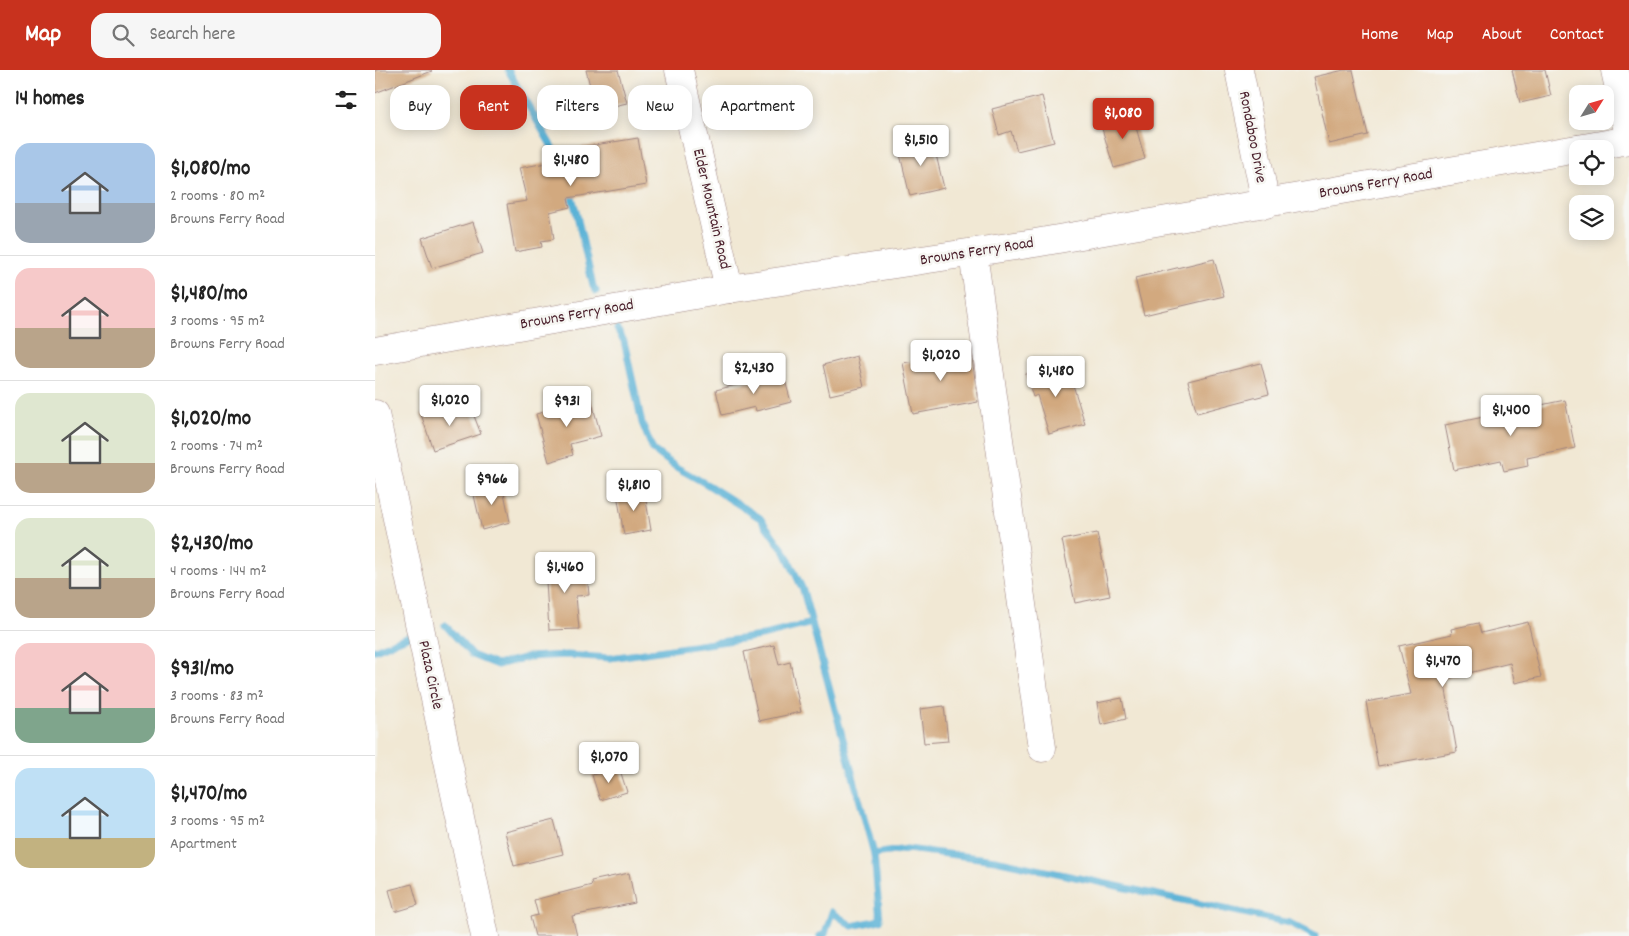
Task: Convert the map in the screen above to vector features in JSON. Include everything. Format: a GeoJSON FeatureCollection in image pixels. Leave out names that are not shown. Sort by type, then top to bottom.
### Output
{"type":"FeatureCollection","features":[{"type":"Feature","properties":{"kind":"street","name":"Elder Mountain Road"},"geometry":{"type":"LineString","coordinates":[[679,70],[729,289]]}},
{"type":"Feature","properties":{"kind":"street","name":"Rondaboo Drive"},"geometry":{"type":"LineString","coordinates":[[1239,70],[1266,204]]}},
{"type":"Feature","properties":{"kind":"street"},"geometry":{"type":"LineString","coordinates":[[1615,70],[1629,138]]}},
{"type":"Feature","properties":{"kind":"street","name":"Browns Ferry Road"},"geometry":{"type":"LineString","coordinates":[[1614,141],[1629,138]]}},
{"type":"Feature","properties":{"kind":"street","name":"Browns Ferry Road"},"geometry":{"type":"LineString","coordinates":[[375,351],[729,289],[973,253],[1569,151]]}},
{"type":"Feature","properties":{"kind":"street"},"geometry":{"type":"LineString","coordinates":[[973,253],[1042,748]]}},
{"type":"Feature","properties":{"kind":"street","name":"Plaza Circle"},"geometry":{"type":"LineString","coordinates":[[375,414],[485,936]]}},
{"type":"Feature","properties":{"kind":"building"},"geometry":{"type":"Polygon","coordinates":[[[375,70],[432,71],[396,85],[390,85],[390,87],[375,93],[375,70]]]}},
{"type":"Feature","properties":{"kind":"building"},"geometry":{"type":"Polygon","coordinates":[[[586,70],[618,70],[627,103],[618,105],[618,85],[590,85],[586,70]]]}},
{"type":"Feature","properties":{"kind":"building"},"geometry":{"type":"Polygon","coordinates":[[[1344,70],[1353,70],[1368,135],[1329,144],[1314,77],[1344,70]]]}},
{"type":"Feature","properties":{"kind":"building"},"geometry":{"type":"Polygon","coordinates":[[[1512,70],[1545,70],[1551,96],[1520,103],[1512,70]]]}},
{"type":"Feature","properties":{"kind":"building"},"geometry":{"type":"Polygon","coordinates":[[[1042,96],[1054,142],[1017,151],[1011,131],[999,135],[992,109],[1042,96]]]}},
{"type":"Feature","properties":{"kind":"building"},"geometry":{"type":"Polygon","coordinates":[[[1132,113],[1145,159],[1114,168],[1100,122],[1132,113]]]}},
{"type":"Feature","properties":{"kind":"building"},"geometry":{"type":"Polygon","coordinates":[[[638,138],[646,185],[568,198],[570,207],[550,212],[554,239],[541,241],[542,247],[515,252],[507,204],[527,201],[519,168],[578,157],[576,148],[638,138]]]}},
{"type":"Feature","properties":{"kind":"building"},"geometry":{"type":"Polygon","coordinates":[[[932,138],[944,188],[910,196],[898,146],[932,138]]]}},
{"type":"Feature","properties":{"kind":"building"},"geometry":{"type":"Polygon","coordinates":[[[473,222],[483,253],[432,268],[422,238],[473,222]]]}},
{"type":"Feature","properties":{"kind":"building"},"geometry":{"type":"Polygon","coordinates":[[[1214,259],[1224,296],[1144,315],[1135,278],[1214,259]]]}},
{"type":"Feature","properties":{"kind":"building"},"geometry":{"type":"Polygon","coordinates":[[[971,350],[978,402],[913,414],[903,363],[971,350]]]}},
{"type":"Feature","properties":{"kind":"building"},"geometry":{"type":"Polygon","coordinates":[[[857,356],[864,387],[830,395],[823,365],[857,356]]]}},
{"type":"Feature","properties":{"kind":"building"},"geometry":{"type":"Polygon","coordinates":[[[1066,362],[1085,424],[1049,434],[1037,395],[1033,397],[1026,374],[1066,362]]]}},
{"type":"Feature","properties":{"kind":"building"},"geometry":{"type":"Polygon","coordinates":[[[1261,363],[1269,394],[1197,413],[1188,381],[1261,363]]]}},
{"type":"Feature","properties":{"kind":"building"},"geometry":{"type":"Polygon","coordinates":[[[783,373],[791,402],[756,411],[755,407],[722,415],[716,390],[783,373]]]}},
{"type":"Feature","properties":{"kind":"building"},"geometry":{"type":"Polygon","coordinates":[[[591,399],[601,436],[570,444],[573,455],[549,462],[536,414],[591,399]]]}},
{"type":"Feature","properties":{"kind":"building"},"geometry":{"type":"Polygon","coordinates":[[[1565,400],[1575,448],[1527,458],[1528,466],[1504,471],[1501,460],[1454,470],[1445,425],[1565,400]]]}},
{"type":"Feature","properties":{"kind":"building"},"geometry":{"type":"Polygon","coordinates":[[[444,406],[448,416],[471,408],[481,434],[433,450],[421,414],[444,406]]]}},
{"type":"Feature","properties":{"kind":"building"},"geometry":{"type":"Polygon","coordinates":[[[502,483],[510,522],[482,530],[473,491],[502,483]]]}},
{"type":"Feature","properties":{"kind":"building"},"geometry":{"type":"Polygon","coordinates":[[[644,489],[651,530],[624,535],[617,494],[644,489]]]}},
{"type":"Feature","properties":{"kind":"building"},"geometry":{"type":"Polygon","coordinates":[[[1097,533],[1110,596],[1075,603],[1062,540],[1097,533]]]}},
{"type":"Feature","properties":{"kind":"building"},"geometry":{"type":"Polygon","coordinates":[[[586,563],[589,595],[576,596],[579,629],[549,630],[545,565],[586,563]]]}},
{"type":"Feature","properties":{"kind":"building"},"geometry":{"type":"Polygon","coordinates":[[[1528,622],[1541,677],[1515,683],[1510,663],[1444,679],[1457,752],[1378,766],[1366,702],[1411,694],[1399,646],[1452,634],[1451,629],[1478,623],[1481,633],[1528,622]]]}},
{"type":"Feature","properties":{"kind":"building"},"geometry":{"type":"Polygon","coordinates":[[[774,645],[779,665],[790,662],[801,712],[759,721],[744,652],[774,645]]]}},
{"type":"Feature","properties":{"kind":"building"},"geometry":{"type":"Polygon","coordinates":[[[1122,698],[1126,719],[1101,725],[1097,703],[1122,698]]]}},
{"type":"Feature","properties":{"kind":"building"},"geometry":{"type":"Polygon","coordinates":[[[944,706],[948,741],[924,743],[920,709],[944,706]]]}},
{"type":"Feature","properties":{"kind":"building"},"geometry":{"type":"Polygon","coordinates":[[[619,767],[627,792],[600,800],[592,775],[619,767]]]}},
{"type":"Feature","properties":{"kind":"building"},"geometry":{"type":"Polygon","coordinates":[[[554,820],[563,854],[514,866],[505,832],[554,820]]]}},
{"type":"Feature","properties":{"kind":"building"},"geometry":{"type":"Polygon","coordinates":[[[629,873],[635,903],[572,916],[577,936],[535,936],[530,917],[538,915],[534,900],[592,885],[591,881],[629,873]]]}},
{"type":"Feature","properties":{"kind":"building"},"geometry":{"type":"Polygon","coordinates":[[[412,884],[418,905],[395,912],[389,890],[412,884]]]}},
{"type":"Feature","properties":{"kind":"waterway"},"geometry":{"type":"LineString","coordinates":[[508,70],[563,168]]}},
{"type":"Feature","properties":{"kind":"waterway"},"geometry":{"type":"LineString","coordinates":[[570,190],[593,286],[596,291]]}},
{"type":"Feature","properties":{"kind":"waterway"},"geometry":{"type":"LineString","coordinates":[[617,329],[624,341],[642,423],[653,450],[676,467],[760,518],[785,552],[803,590],[874,854],[880,920],[852,926],[832,912],[825,934],[820,936]]}},
{"type":"Feature","properties":{"kind":"waterway"},"geometry":{"type":"LineString","coordinates":[[445,625],[472,655],[497,665],[528,657],[567,655],[610,658],[761,636],[812,623]]}},
{"type":"Feature","properties":{"kind":"waterway"},"geometry":{"type":"LineString","coordinates":[[375,650],[414,634]]}},
{"type":"Feature","properties":{"kind":"waterway"},"geometry":{"type":"LineString","coordinates":[[874,854],[907,849],[995,860],[1290,923],[1315,936]]}}]}
